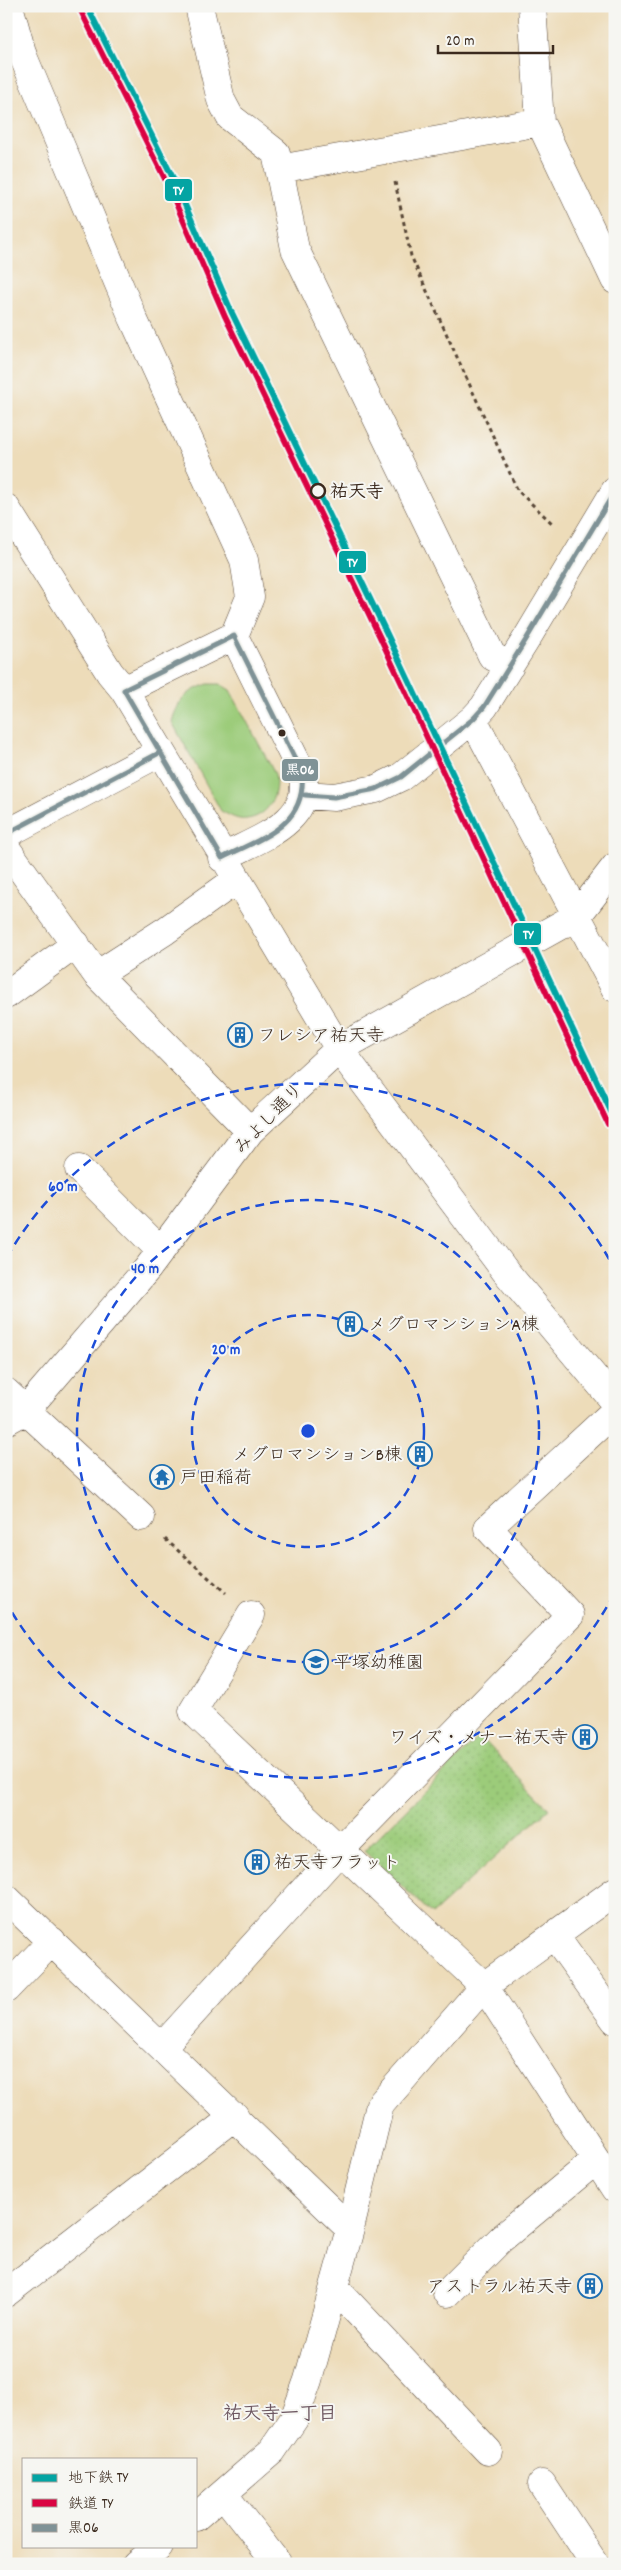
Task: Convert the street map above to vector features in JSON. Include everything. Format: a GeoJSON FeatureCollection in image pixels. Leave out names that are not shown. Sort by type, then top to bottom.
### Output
{"type":"FeatureCollection","features":[{"type":"Feature","properties":{"kind":"street"},"geometry":{"type":"LineString","coordinates":[[9,6],[24,56],[133,318],[244,560],[250,597],[234,636],[124,690]]}},
{"type":"Feature","properties":{"kind":"street"},"geometry":{"type":"LineString","coordinates":[[199,6],[221,100],[230,117],[276,153],[295,249],[492,656],[510,666]]}},
{"type":"Feature","properties":{"kind":"street"},"geometry":{"type":"LineString","coordinates":[[532,6],[540,122],[615,280]]}},
{"type":"Feature","properties":{"kind":"street"},"geometry":{"type":"LineString","coordinates":[[279,169],[540,122]]}},
{"type":"Feature","properties":{"kind":"street"},"geometry":{"type":"LineString","coordinates":[[304,795],[334,797],[376,789],[401,777],[473,719],[484,707],[510,666],[615,491]]}},
{"type":"Feature","properties":{"kind":"street"},"geometry":{"type":"LineString","coordinates":[[6,508],[110,673],[124,690],[229,869],[339,1049],[506,1272],[615,1402]]}},
{"type":"Feature","properties":{"kind":"street"},"geometry":{"type":"LineString","coordinates":[[97,975],[165,931],[229,869],[285,824],[301,805],[304,795],[302,773],[234,636]]}},
{"type":"Feature","properties":{"kind":"street"},"geometry":{"type":"LineString","coordinates":[[473,719],[615,988]]}},
{"type":"Feature","properties":{"kind":"street"},"geometry":{"type":"LineString","coordinates":[[6,834],[161,752]]}},
{"type":"Feature","properties":{"kind":"street"},"geometry":{"type":"LineString","coordinates":[[6,848],[97,975],[250,1131]]}},
{"type":"Feature","properties":{"kind":"street"},"geometry":{"type":"LineString","coordinates":[[577,916],[615,867]]}},
{"type":"Feature","properties":{"kind":"street","name":"みよし通り"},"geometry":{"type":"LineString","coordinates":[[16,1415],[160,1250],[250,1131],[339,1049],[577,916]]}},
{"type":"Feature","properties":{"kind":"street"},"geometry":{"type":"LineString","coordinates":[[6,995],[76,944]]}},
{"type":"Feature","properties":{"kind":"street"},"geometry":{"type":"LineString","coordinates":[[79,1169],[160,1250]]}},
{"type":"Feature","properties":{"kind":"street"},"geometry":{"type":"LineString","coordinates":[[6,1392],[16,1415],[141,1517]]}},
{"type":"Feature","properties":{"kind":"street"},"geometry":{"type":"LineString","coordinates":[[162,2047],[341,1849],[570,1615],[488,1528],[615,1410]]}},
{"type":"Feature","properties":{"kind":"street"},"geometry":{"type":"LineString","coordinates":[[251,1615],[193,1711],[484,1986],[615,2189]]}},
{"type":"Feature","properties":{"kind":"street"},"geometry":{"type":"LineString","coordinates":[[198,2515],[224,2495],[272,2451],[294,2419],[308,2380],[350,2229],[380,2105],[484,1986],[615,1891]]}},
{"type":"Feature","properties":{"kind":"street"},"geometry":{"type":"LineString","coordinates":[[6,1898],[235,2116],[350,2229]]}},
{"type":"Feature","properties":{"kind":"street"},"geometry":{"type":"LineString","coordinates":[[554,1935],[615,2020]]}},
{"type":"Feature","properties":{"kind":"street"},"geometry":{"type":"LineString","coordinates":[[6,1989],[52,1941]]}},
{"type":"Feature","properties":{"kind":"street"},"geometry":{"type":"LineString","coordinates":[[6,2293],[235,2116]]}},
{"type":"Feature","properties":{"kind":"street"},"geometry":{"type":"LineString","coordinates":[[447,2293],[501,2239],[596,2160]]}},
{"type":"Feature","properties":{"kind":"street"},"geometry":{"type":"LineString","coordinates":[[334,2287],[488,2451]]}},
{"type":"Feature","properties":{"kind":"street"},"geometry":{"type":"LineString","coordinates":[[542,2484],[595,2564],[615,2550]]}},
{"type":"Feature","properties":{"kind":"street"},"geometry":{"type":"LineString","coordinates":[[224,2495],[278,2564]]}},
{"type":"Feature","properties":{"kind":"street"},"geometry":{"type":"LineString","coordinates":[[136,2564],[156,2548]]}},
{"type":"Feature","properties":{"kind":"path"},"geometry":{"type":"LineString","coordinates":[[388,150],[411,256],[518,491],[580,549]]}},
{"type":"Feature","properties":{"kind":"path"},"geometry":{"type":"LineString","coordinates":[[141,1517],[251,1615]]}},
{"type":"Feature","properties":{"kind":"green space"},"geometry":{"type":"Polygon","coordinates":[[[220,684],[230,690],[275,774],[276,789],[274,796],[267,808],[255,817],[240,819],[221,811],[172,722],[177,708],[184,697],[201,686],[220,684]]]}},
{"type":"Feature","properties":{"kind":"green space"},"geometry":{"type":"Polygon","coordinates":[[[480,1736],[549,1809],[432,1914],[364,1851],[480,1736]]]}},
{"type":"Feature","properties":{"kind":"metro line","name":"TY"},"geometry":{"type":"LineString","coordinates":[[87,6],[175,182],[232,313],[387,634],[615,1120]]}},
{"type":"Feature","properties":{"kind":"rail line","name":"TY"},"geometry":{"type":"LineString","coordinates":[[80,9],[168,185],[225,316],[380,637],[608,1124]]}},
{"type":"Feature","properties":{"kind":"transit line","name":"黒06"},"geometry":{"type":"LineString","coordinates":[[305,795],[334,797],[376,789],[401,777],[473,719],[484,707],[527,638],[615,491]]}},
{"type":"Feature","properties":{"kind":"transit line","name":"黒06"},"geometry":{"type":"LineString","coordinates":[[234,636],[302,773],[302,791],[297,806],[289,818],[278,828],[252,844],[222,858],[124,690],[234,636]]}},
{"type":"Feature","properties":{"kind":"transit line","name":"黒06"},"geometry":{"type":"LineString","coordinates":[[6,834],[161,752]]}},
{"type":"Feature","properties":{"kind":"place","name":"祐天寺"},"geometry":{"type":"Point","coordinates":[318,491]}},
{"type":"Feature","properties":{"kind":"place","name":"フレシア祐天寺"},"geometry":{"type":"Point","coordinates":[240,1035]}},
{"type":"Feature","properties":{"kind":"place","name":"メグロマンションA棟"},"geometry":{"type":"Point","coordinates":[350,1324]}},
{"type":"Feature","properties":{"kind":"place","name":"メグロマンションB棟"},"geometry":{"type":"Point","coordinates":[420,1454]}},
{"type":"Feature","properties":{"kind":"place","name":"戸田稲荷"},"geometry":{"type":"Point","coordinates":[162,1477]}},
{"type":"Feature","properties":{"kind":"place","name":"平塚幼稚園"},"geometry":{"type":"Point","coordinates":[316,1662]}},
{"type":"Feature","properties":{"kind":"place","name":"ワイズ・メナー祐天寺"},"geometry":{"type":"Point","coordinates":[585,1737]}},
{"type":"Feature","properties":{"kind":"place","name":"祐天寺フラット"},"geometry":{"type":"Point","coordinates":[257,1862]}},
{"type":"Feature","properties":{"kind":"place","name":"アストラル祐天寺"},"geometry":{"type":"Point","coordinates":[590,2286]}},
{"type":"Feature","properties":{"kind":"district","name":"祐天寺一丁目"},"geometry":{"type":"Point","coordinates":[280,2412]}}]}
